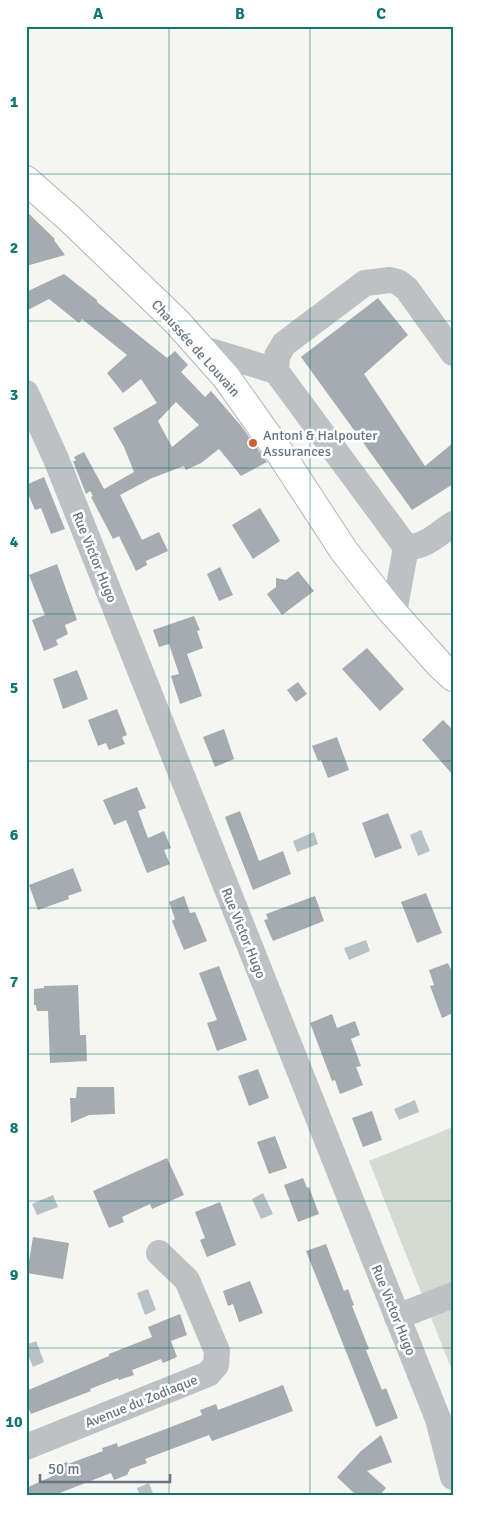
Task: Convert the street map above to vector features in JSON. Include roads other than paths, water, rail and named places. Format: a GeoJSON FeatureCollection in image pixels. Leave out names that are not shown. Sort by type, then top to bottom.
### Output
{"type":"FeatureCollection","features":[{"type":"Feature","properties":{"kind":"main road","name":"Chaussée de Louvain"},"geometry":{"type":"LineString","coordinates":[[26,180],[70,219],[177,322],[226,377],[282,456],[344,551],[394,613],[453,677]]}},
{"type":"Feature","properties":{"kind":"street"},"geometry":{"type":"LineString","coordinates":[[394,613],[406,547],[276,371],[276,356],[284,344],[365,283],[378,280],[398,282],[407,289],[453,353]]}},
{"type":"Feature","properties":{"kind":"street"},"geometry":{"type":"LineString","coordinates":[[200,348],[276,371]]}},
{"type":"Feature","properties":{"kind":"street","name":"Rue Victor Hugo"},"geometry":{"type":"LineString","coordinates":[[26,393],[60,469],[438,1419],[453,1477]]}},
{"type":"Feature","properties":{"kind":"street"},"geometry":{"type":"LineString","coordinates":[[406,547],[415,548],[423,545],[453,524]]}},
{"type":"Feature","properties":{"kind":"street","name":"Avenue du Zodiaque"},"geometry":{"type":"LineString","coordinates":[[26,1447],[208,1374],[216,1365],[217,1351],[187,1280],[159,1253]]}},
{"type":"Feature","properties":{"kind":"street"},"geometry":{"type":"LineString","coordinates":[[397,1317],[453,1295]]}},
{"type":"Feature","properties":{"kind":"place","name":"Antoni & Halpouter Assurances"},"geometry":{"type":"Point","coordinates":[253,443]}}]}
